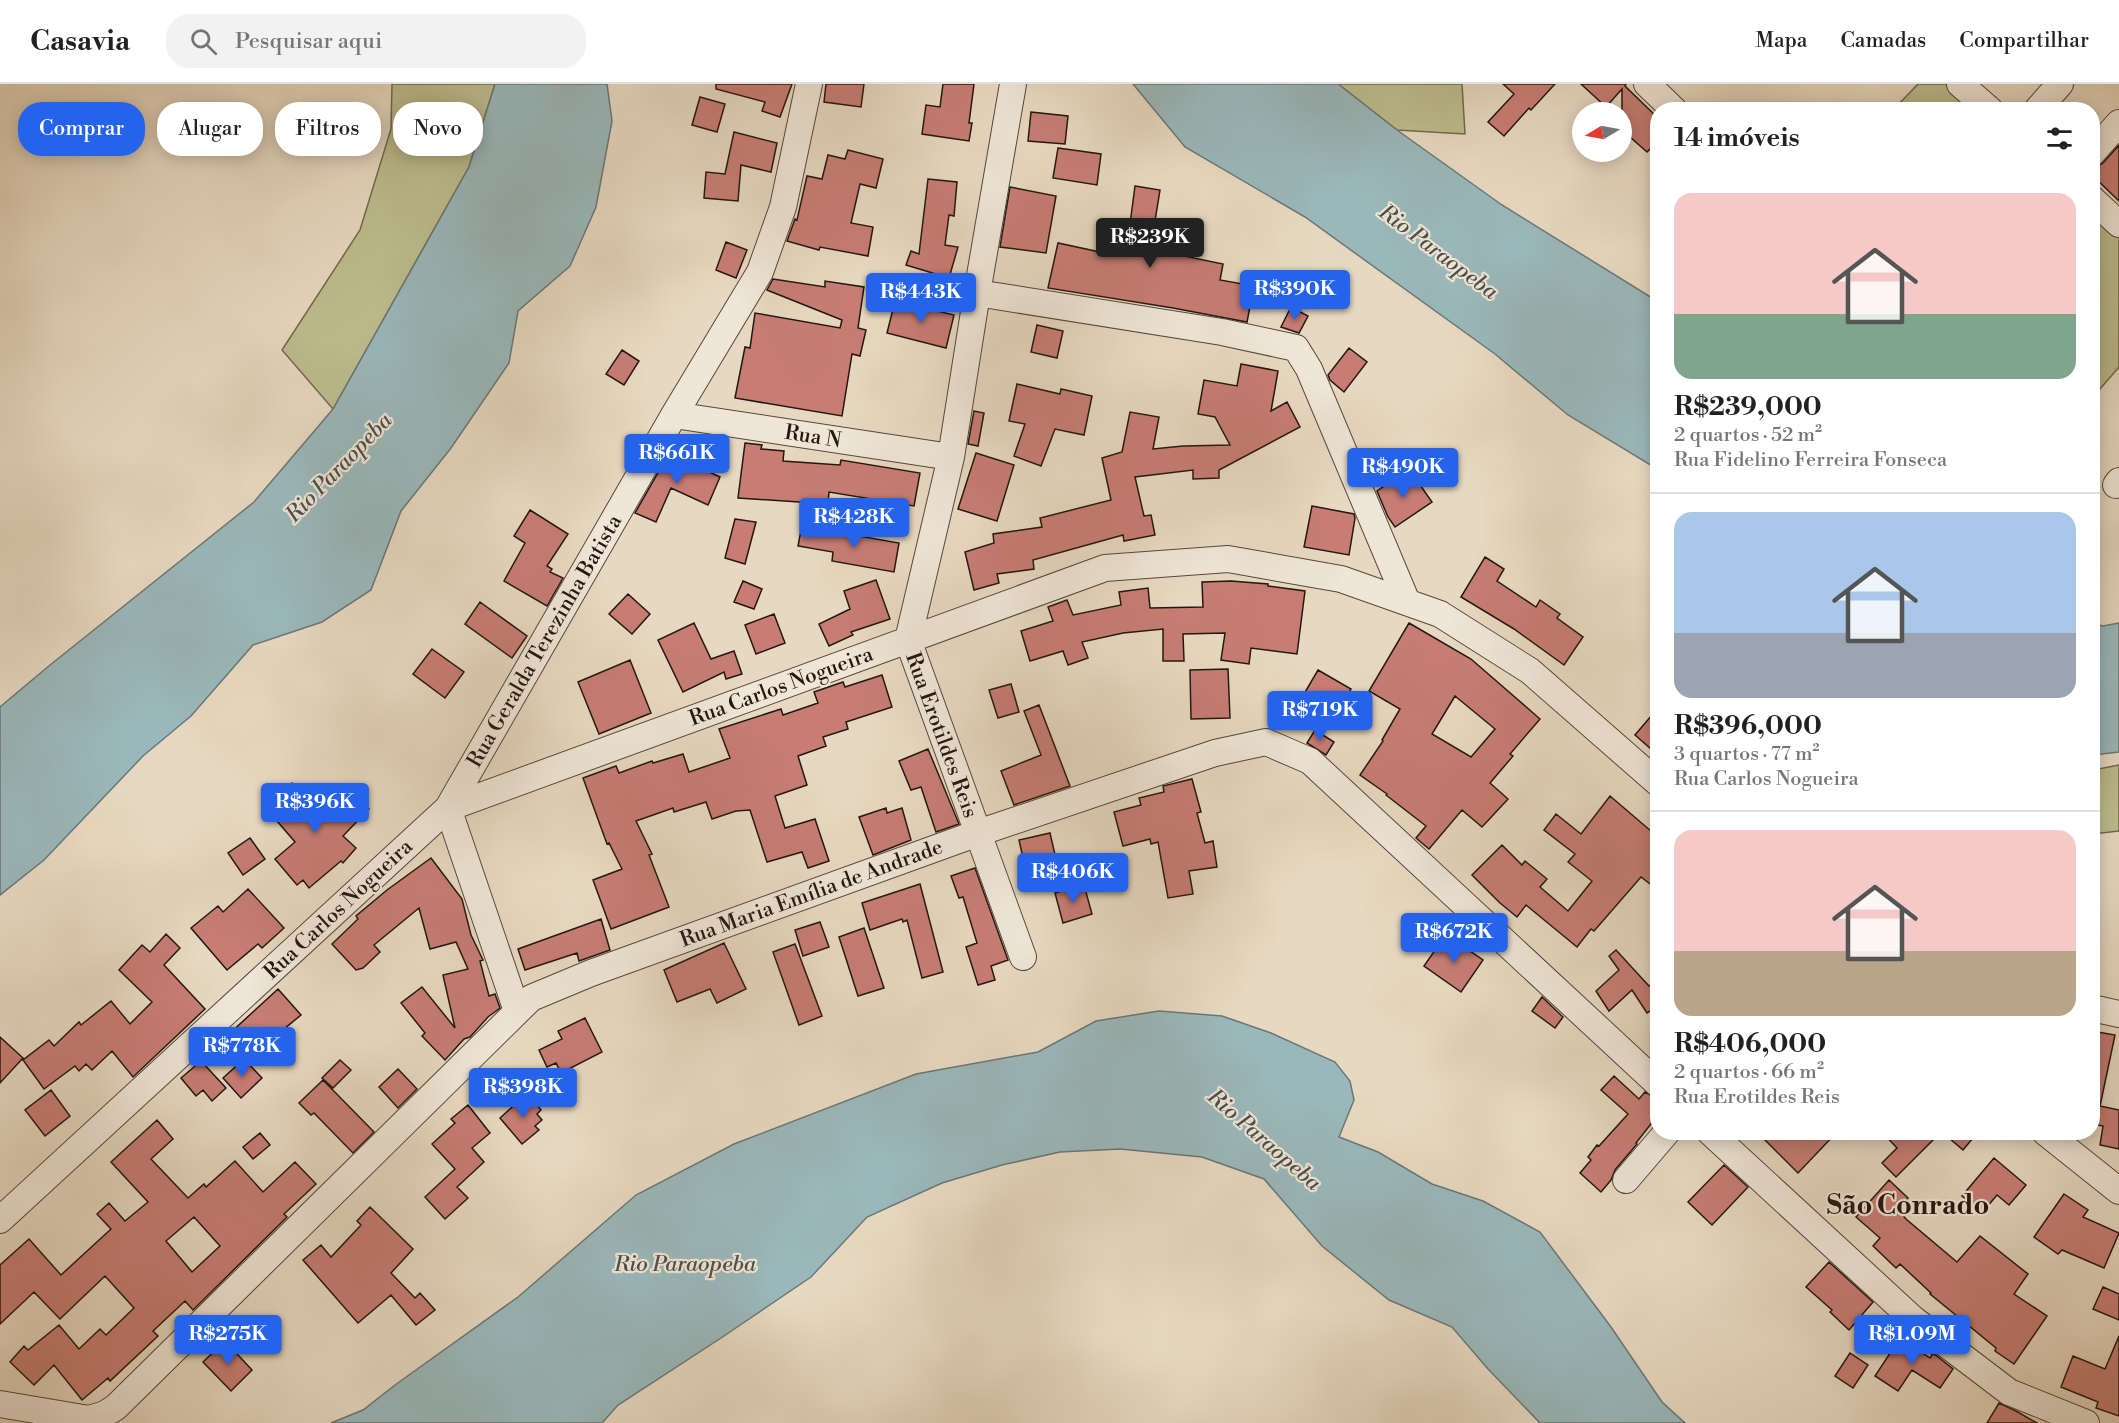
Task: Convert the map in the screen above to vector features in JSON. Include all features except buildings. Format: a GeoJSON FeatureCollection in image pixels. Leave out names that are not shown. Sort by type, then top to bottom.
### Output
{"type":"FeatureCollection","features":[{"type":"Feature","properties":{"kind":"street","name":"Rua Geralda Terezinha Batista"},"geometry":{"type":"LineString","coordinates":[[448,808],[674,415],[760,272],[783,207],[809,84]]}},
{"type":"Feature","properties":{"kind":"street","name":"Rua Erotildes Reis"},"geometry":{"type":"LineString","coordinates":[[1013,84],[951,457],[908,640],[1023,957]]}},
{"type":"Feature","properties":{"kind":"street"},"geometry":{"type":"LineString","coordinates":[[1647,84],[1666,102]]}},
{"type":"Feature","properties":{"kind":"street"},"geometry":{"type":"LineString","coordinates":[[1960,84],[1981,102]]}},
{"type":"Feature","properties":{"kind":"street"},"geometry":{"type":"LineString","coordinates":[[2044,102],[2060,84]]}},
{"type":"Feature","properties":{"kind":"street"},"geometry":{"type":"LineString","coordinates":[[2100,144],[2119,123]]}},
{"type":"Feature","properties":{"kind":"street"},"geometry":{"type":"LineString","coordinates":[[2100,206],[2119,224]]}},
{"type":"Feature","properties":{"kind":"street"},"geometry":{"type":"LineString","coordinates":[[977,293],[1222,332],[1296,348],[1309,369],[1407,602]]}},
{"type":"Feature","properties":{"kind":"street","name":"Rua N"},"geometry":{"type":"LineString","coordinates":[[674,415],[951,457]]}},
{"type":"Feature","properties":{"kind":"street","name":"Rua Carlos Nogueira"},"geometry":{"type":"LineString","coordinates":[[0,1220],[448,808],[1105,568],[1228,559],[1341,579],[1440,614],[1530,671],[1650,776]]}},
{"type":"Feature","properties":{"kind":"street","name":"Rua Maria Emília de Andrade"},"geometry":{"type":"LineString","coordinates":[[0,1404],[89,1419],[105,1414],[116,1407],[531,998],[591,973],[978,833],[1215,753],[1266,742],[1310,761],[1650,1077]]}},
{"type":"Feature","properties":{"kind":"street"},"geometry":{"type":"LineString","coordinates":[[448,808],[517,1011]]}},
{"type":"Feature","properties":{"kind":"street"},"geometry":{"type":"LineString","coordinates":[[2100,1010],[2119,1014]]}},
{"type":"Feature","properties":{"kind":"street"},"geometry":{"type":"LineString","coordinates":[[1626,1180],[1660,1140]]}},
{"type":"Feature","properties":{"kind":"street"},"geometry":{"type":"LineString","coordinates":[[1719,1140],[1921,1325],[2009,1392],[2086,1423]]}},
{"type":"Feature","properties":{"kind":"street"},"geometry":{"type":"LineString","coordinates":[[2055,1140],[2119,1191]]}},
{"type":"Feature","properties":{"kind":"green space"},"geometry":{"type":"Polygon","coordinates":[[[392,84],[495,84],[483,122],[483,102],[393,102],[393,156],[472,156],[469,167],[333,409],[282,350],[360,230],[391,129],[392,84]]]}},
{"type":"Feature","properties":{"kind":"green space"},"geometry":{"type":"Polygon","coordinates":[[[1338,84],[1462,84],[1465,134],[1397,130],[1338,84]]]}},
{"type":"Feature","properties":{"kind":"green space"},"geometry":{"type":"Polygon","coordinates":[[[1918,84],[1953,84],[1972,102],[1901,102],[1918,84]]]}},
{"type":"Feature","properties":{"kind":"green space"},"geometry":{"type":"Polygon","coordinates":[[[2100,218],[2119,235],[2119,367],[2100,389],[2100,218]]]}},
{"type":"Feature","properties":{"kind":"green space"},"geometry":{"type":"Polygon","coordinates":[[[2119,765],[2119,831],[2100,833],[2100,769],[2119,765]]]}},
{"type":"Feature","properties":{"kind":"water","name":"Rio Paraopeba"},"geometry":{"type":"Polygon","coordinates":[[[495,84],[607,84],[612,121],[596,207],[570,266],[518,311],[509,363],[451,448],[401,511],[371,590],[322,622],[253,645],[191,716],[143,756],[44,860],[0,895],[0,707],[254,502],[333,409],[469,167],[472,156],[483,156],[483,122],[495,84]]]}},
{"type":"Feature","properties":{"kind":"water","name":"Rio Paraopeba"},"geometry":{"type":"Polygon","coordinates":[[[1133,84],[1338,84],[1397,130],[1502,205],[1650,297],[1650,465],[1568,415],[1495,354],[1305,217],[1185,147],[1133,84]]]}},
{"type":"Feature","properties":{"kind":"water"},"geometry":{"type":"Polygon","coordinates":[[[2119,623],[2119,752],[2100,754],[2100,625],[2119,623]]]}},
{"type":"Feature","properties":{"kind":"water","name":"Rio Paraopeba"},"geometry":{"type":"Polygon","coordinates":[[[1159,1011],[1222,1016],[1271,1033],[1335,1062],[1350,1081],[1354,1100],[1339,1137],[1378,1152],[1432,1184],[1483,1201],[1540,1232],[1611,1327],[1662,1402],[1685,1423],[1540,1423],[1488,1369],[1452,1327],[1389,1300],[1322,1246],[1264,1179],[1202,1157],[1120,1149],[1060,1152],[1002,1165],[942,1183],[867,1217],[811,1277],[618,1405],[602,1423],[331,1423],[363,1410],[518,1297],[636,1195],[734,1144],[916,1074],[1038,1052],[1096,1021],[1159,1011]]]}},
{"type":"Feature","properties":{"kind":"district","name":"São Conrado"},"geometry":{"type":"Point","coordinates":[1908,1205]}}]}
